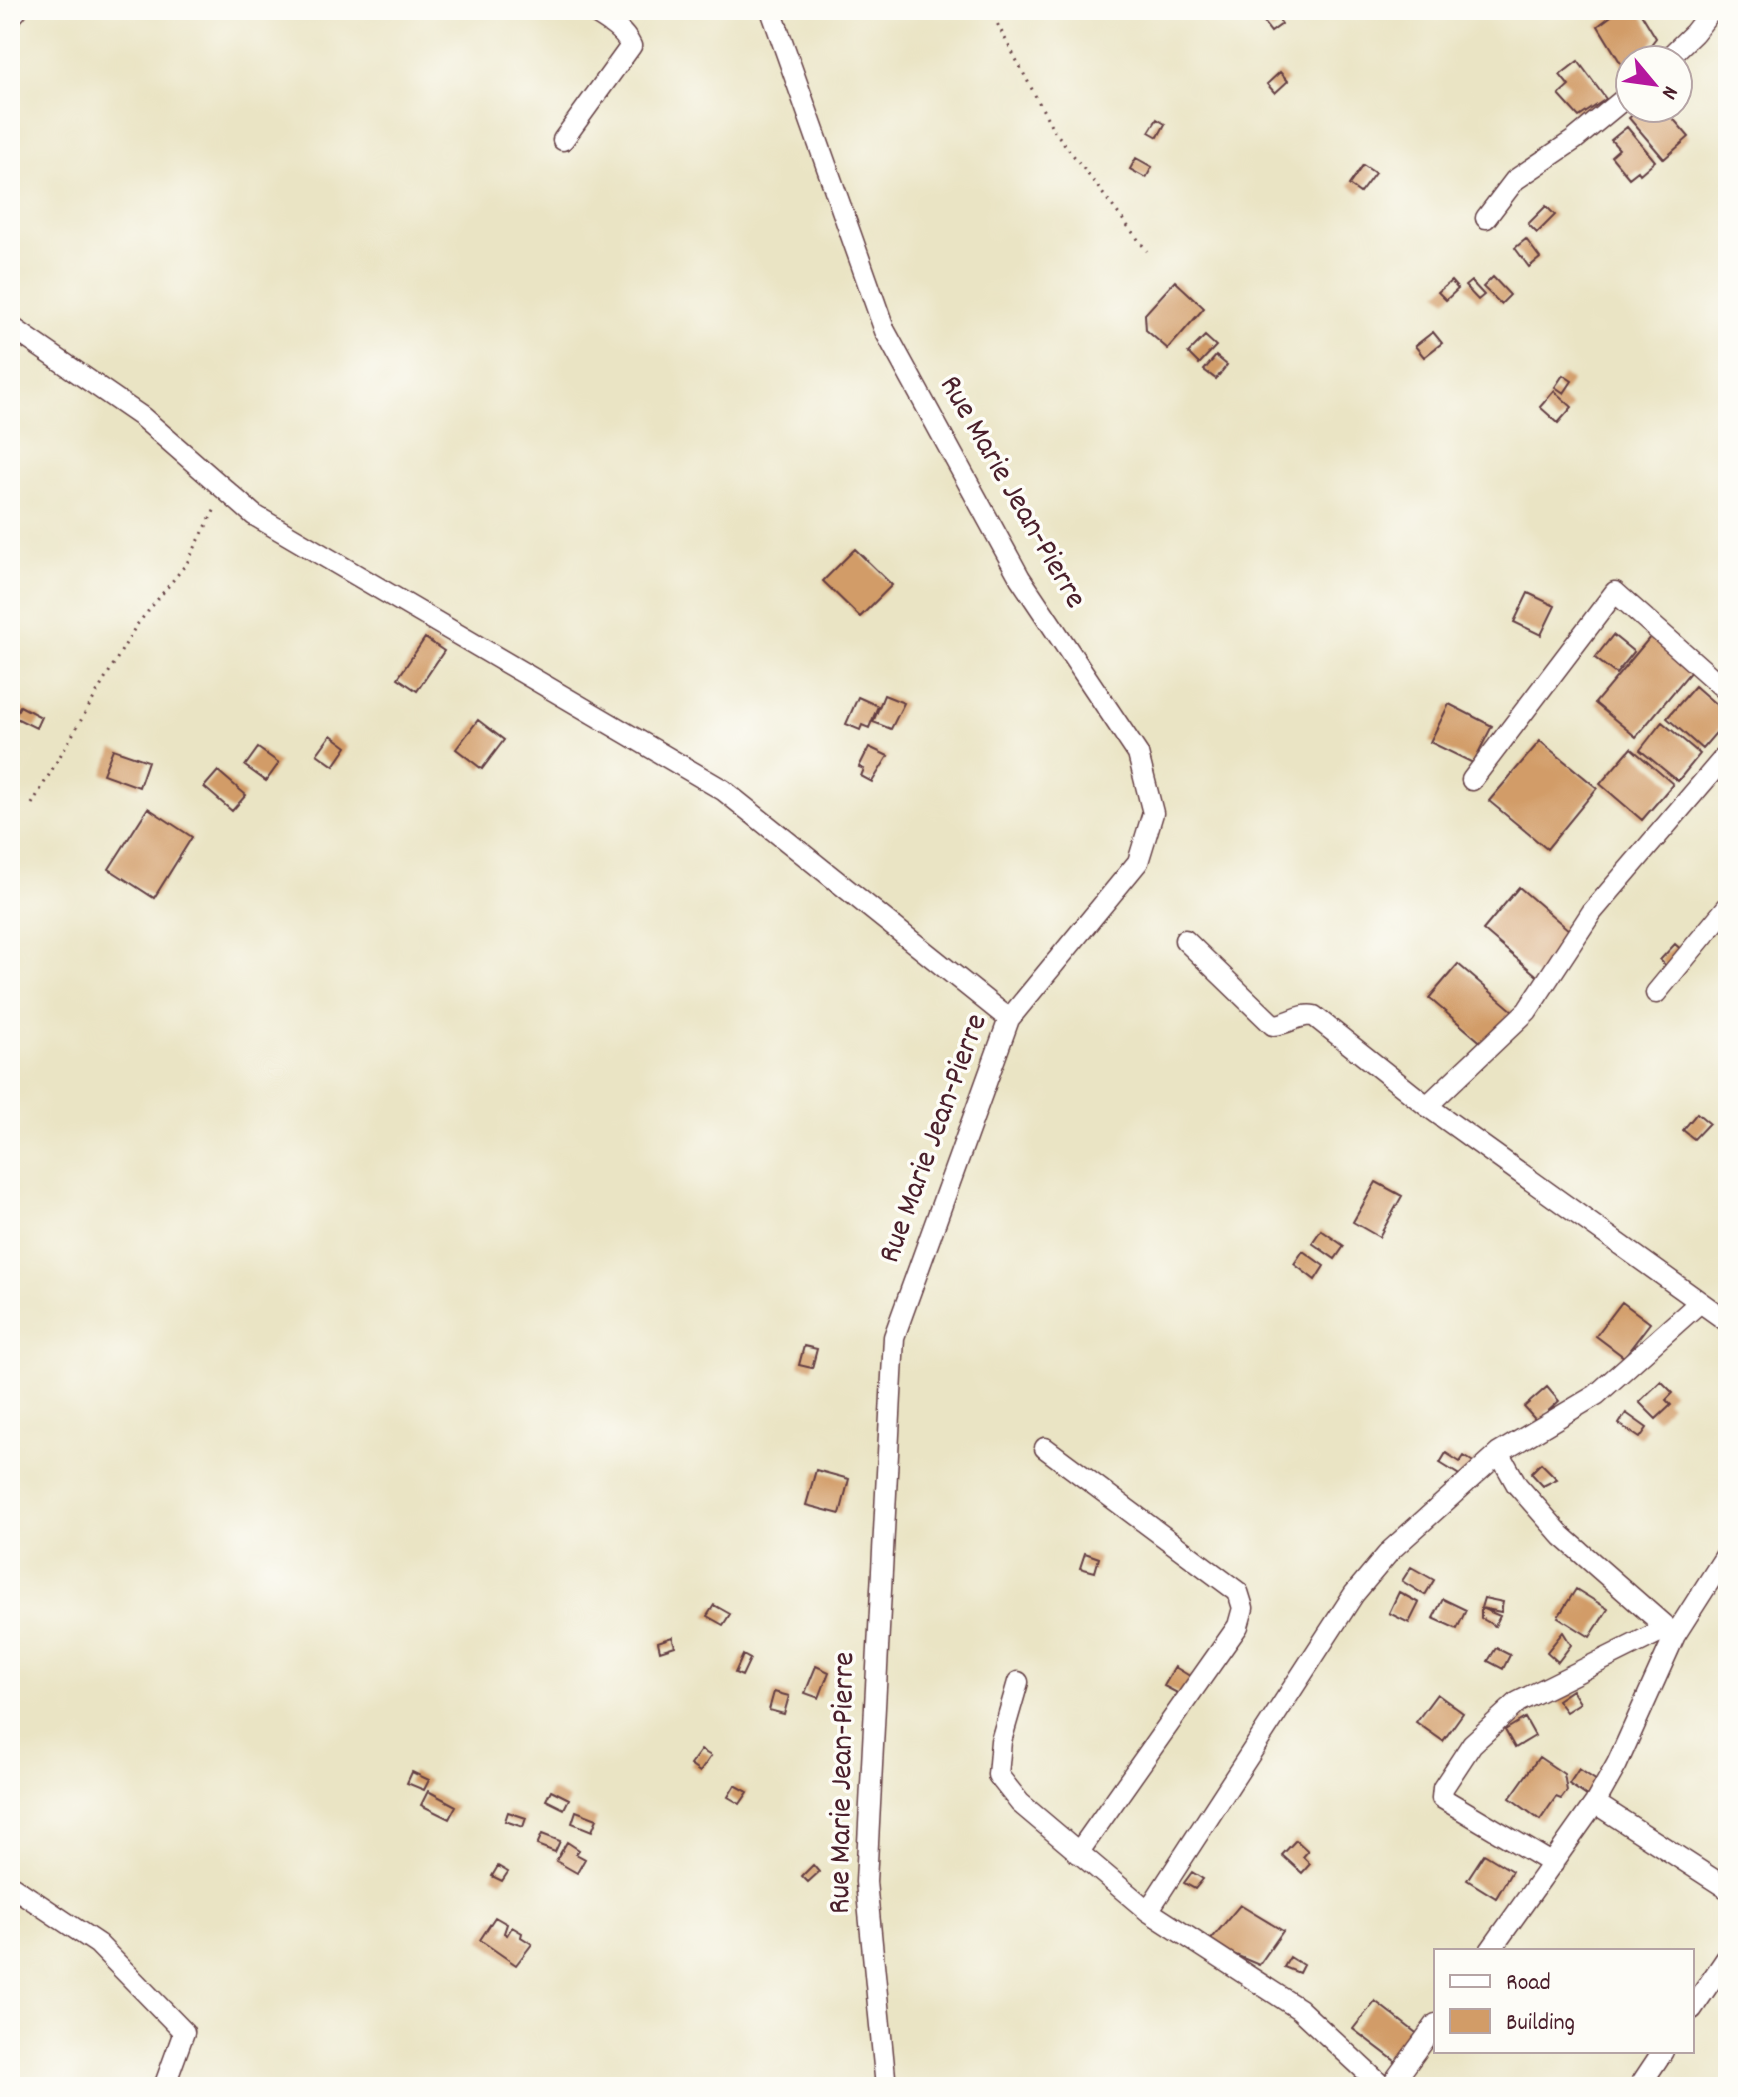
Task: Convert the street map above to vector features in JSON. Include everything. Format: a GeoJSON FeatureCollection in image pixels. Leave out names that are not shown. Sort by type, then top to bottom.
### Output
{"type":"FeatureCollection","features":[{"type":"Feature","properties":{"kind":"street"},"geometry":{"type":"LineString","coordinates":[[10,18],[17,10]]}},
{"type":"Feature","properties":{"kind":"street"},"geometry":{"type":"LineString","coordinates":[[563,140],[631,46],[627,37],[615,26],[590,10]]}},
{"type":"Feature","properties":{"kind":"street","name":"Rue Marie Jean-Pierre"},"geometry":{"type":"LineString","coordinates":[[771,10],[885,331],[1020,578],[1138,754],[1153,813],[1138,862],[1009,1019],[894,1337],[866,1882],[886,2087]]}},
{"type":"Feature","properties":{"kind":"street"},"geometry":{"type":"LineString","coordinates":[[1683,44],[1712,10]]}},
{"type":"Feature","properties":{"kind":"street"},"geometry":{"type":"LineString","coordinates":[[1486,218],[1515,180],[1574,140],[1614,107]]}},
{"type":"Feature","properties":{"kind":"street"},"geometry":{"type":"LineString","coordinates":[[10,326],[142,417],[254,515],[723,790],[1009,1019]]}},
{"type":"Feature","properties":{"kind":"street"},"geometry":{"type":"LineString","coordinates":[[1472,780],[1615,592],[1728,692]]}},
{"type":"Feature","properties":{"kind":"street"},"geometry":{"type":"LineString","coordinates":[[1427,1106],[1527,1011],[1592,912],[1728,753]]}},
{"type":"Feature","properties":{"kind":"street"},"geometry":{"type":"LineString","coordinates":[[1656,993],[1728,906]]}},
{"type":"Feature","properties":{"kind":"street"},"geometry":{"type":"LineString","coordinates":[[1185,940],[1273,1025],[1282,1025],[1306,1015],[1314,1016],[1427,1106],[1728,1322]]}},
{"type":"Feature","properties":{"kind":"street"},"geometry":{"type":"LineString","coordinates":[[1148,1911],[1354,1594],[1391,1550],[1499,1453],[1596,1395],[1700,1302]]}},
{"type":"Feature","properties":{"kind":"street"},"geometry":{"type":"LineString","coordinates":[[1045,1448],[1238,1592],[1243,1608],[1238,1626],[1078,1853]]}},
{"type":"Feature","properties":{"kind":"street"},"geometry":{"type":"LineString","coordinates":[[1499,1453],[1517,1485],[1562,1536],[1671,1631]]}},
{"type":"Feature","properties":{"kind":"street"},"geometry":{"type":"LineString","coordinates":[[1491,1949],[1595,1803],[1617,1764],[1671,1631],[1728,1552]]}},
{"type":"Feature","properties":{"kind":"street"},"geometry":{"type":"LineString","coordinates":[[1553,1864],[1442,1798],[1443,1788],[1472,1744],[1518,1702],[1671,1631]]}},
{"type":"Feature","properties":{"kind":"street"},"geometry":{"type":"LineString","coordinates":[[1018,1682],[1001,1741],[998,1775],[1020,1803],[1148,1911],[1299,2009],[1383,2087]]}},
{"type":"Feature","properties":{"kind":"street"},"geometry":{"type":"LineString","coordinates":[[1595,1803],[1728,1889]]}},
{"type":"Feature","properties":{"kind":"street"},"geometry":{"type":"LineString","coordinates":[[10,1885],[98,1944],[184,2032],[164,2087]]}},
{"type":"Feature","properties":{"kind":"street"},"geometry":{"type":"LineString","coordinates":[[1694,2006],[1728,1956]]}},
{"type":"Feature","properties":{"kind":"street"},"geometry":{"type":"LineString","coordinates":[[1390,2087],[1434,2027]]}},
{"type":"Feature","properties":{"kind":"street"},"geometry":{"type":"LineString","coordinates":[[1639,2087],[1662,2053]]}},
{"type":"Feature","properties":{"kind":"path"},"geometry":{"type":"LineString","coordinates":[[990,10],[1053,129],[1147,251]]}},
{"type":"Feature","properties":{"kind":"path"},"geometry":{"type":"LineString","coordinates":[[1212,10],[1223,18]]}},
{"type":"Feature","properties":{"kind":"path"},"geometry":{"type":"LineString","coordinates":[[32,804],[136,626],[187,563],[226,490]]}},
{"type":"Feature","properties":{"kind":"building"},"geometry":{"type":"Polygon","coordinates":[[[1272,10],[1282,24],[1271,32],[1257,14],[1272,10]]]}},
{"type":"Feature","properties":{"kind":"building"},"geometry":{"type":"Polygon","coordinates":[[[1619,10],[1639,10],[1656,38],[1651,44],[1614,44],[1614,52],[1598,26],[1619,10]]]}},
{"type":"Feature","properties":{"kind":"building"},"geometry":{"type":"Polygon","coordinates":[[[1578,61],[1606,99],[1579,117],[1559,95],[1569,86],[1560,75],[1578,61]]]}},
{"type":"Feature","properties":{"kind":"building"},"geometry":{"type":"Polygon","coordinates":[[[1280,72],[1288,81],[1275,93],[1267,84],[1280,72]]]}},
{"type":"Feature","properties":{"kind":"building"},"geometry":{"type":"Polygon","coordinates":[[[1157,119],[1165,124],[1158,137],[1149,132],[1157,119]]]}},
{"type":"Feature","properties":{"kind":"building"},"geometry":{"type":"Polygon","coordinates":[[[1634,124],[1678,124],[1689,137],[1664,159],[1634,124]]]}},
{"type":"Feature","properties":{"kind":"building"},"geometry":{"type":"Polygon","coordinates":[[[1627,127],[1655,161],[1640,174],[1638,171],[1629,178],[1611,156],[1619,149],[1611,140],[1627,127]]]}},
{"type":"Feature","properties":{"kind":"building"},"geometry":{"type":"Polygon","coordinates":[[[1136,158],[1152,167],[1146,178],[1130,169],[1136,158]]]}},
{"type":"Feature","properties":{"kind":"building"},"geometry":{"type":"Polygon","coordinates":[[[1363,165],[1375,173],[1360,193],[1349,185],[1363,165]]]}},
{"type":"Feature","properties":{"kind":"building"},"geometry":{"type":"Polygon","coordinates":[[[1546,206],[1555,215],[1537,233],[1528,224],[1546,206]]]}},
{"type":"Feature","properties":{"kind":"building"},"geometry":{"type":"Polygon","coordinates":[[[1526,239],[1540,258],[1529,267],[1515,248],[1526,239]]]}},
{"type":"Feature","properties":{"kind":"building"},"geometry":{"type":"Polygon","coordinates":[[[1493,277],[1510,295],[1501,304],[1483,287],[1493,277]]]}},
{"type":"Feature","properties":{"kind":"building"},"geometry":{"type":"Polygon","coordinates":[[[1175,281],[1204,308],[1168,349],[1146,330],[1145,314],[1175,281]]]}},
{"type":"Feature","properties":{"kind":"building"},"geometry":{"type":"Polygon","coordinates":[[[1451,281],[1458,289],[1446,300],[1438,292],[1451,281]]]}},
{"type":"Feature","properties":{"kind":"building"},"geometry":{"type":"Polygon","coordinates":[[[1471,281],[1484,295],[1478,300],[1465,286],[1471,281]]]}},
{"type":"Feature","properties":{"kind":"building"},"geometry":{"type":"Polygon","coordinates":[[[1433,332],[1442,343],[1424,357],[1415,346],[1433,332]]]}},
{"type":"Feature","properties":{"kind":"building"},"geometry":{"type":"Polygon","coordinates":[[[1205,336],[1216,346],[1199,364],[1188,353],[1205,336]]]}},
{"type":"Feature","properties":{"kind":"building"},"geometry":{"type":"Polygon","coordinates":[[[1216,356],[1227,365],[1216,379],[1204,370],[1216,356]]]}},
{"type":"Feature","properties":{"kind":"building"},"geometry":{"type":"Polygon","coordinates":[[[1563,375],[1572,381],[1564,393],[1555,387],[1563,375]]]}},
{"type":"Feature","properties":{"kind":"building"},"geometry":{"type":"Polygon","coordinates":[[[1554,391],[1572,407],[1558,423],[1540,407],[1554,391]]]}},
{"type":"Feature","properties":{"kind":"building"},"geometry":{"type":"Polygon","coordinates":[[[855,549],[892,585],[860,617],[823,581],[855,549]]]}},
{"type":"Feature","properties":{"kind":"building"},"geometry":{"type":"Polygon","coordinates":[[[1528,593],[1555,606],[1541,635],[1514,622],[1528,593]]]}},
{"type":"Feature","properties":{"kind":"building"},"geometry":{"type":"Polygon","coordinates":[[[1613,635],[1634,652],[1616,674],[1595,658],[1613,635]]]}},
{"type":"Feature","properties":{"kind":"building"},"geometry":{"type":"Polygon","coordinates":[[[1651,636],[1692,670],[1636,737],[1595,703],[1651,636]]]}},
{"type":"Feature","properties":{"kind":"building"},"geometry":{"type":"Polygon","coordinates":[[[425,638],[444,651],[417,691],[398,678],[425,638]]]}},
{"type":"Feature","properties":{"kind":"building"},"geometry":{"type":"Polygon","coordinates":[[[1695,686],[1728,715],[1728,719],[1702,749],[1667,718],[1695,686]]]}},
{"type":"Feature","properties":{"kind":"building"},"geometry":{"type":"Polygon","coordinates":[[[884,695],[904,703],[891,729],[873,722],[884,695]]]}},
{"type":"Feature","properties":{"kind":"building"},"geometry":{"type":"Polygon","coordinates":[[[858,697],[878,706],[869,728],[862,725],[860,730],[846,724],[858,697]]]}},
{"type":"Feature","properties":{"kind":"building"},"geometry":{"type":"Polygon","coordinates":[[[1449,704],[1492,726],[1473,763],[1430,742],[1449,704]]]}},
{"type":"Feature","properties":{"kind":"building"},"geometry":{"type":"Polygon","coordinates":[[[20,706],[41,717],[36,728],[14,717],[20,706]]]}},
{"type":"Feature","properties":{"kind":"building"},"geometry":{"type":"Polygon","coordinates":[[[478,720],[504,740],[482,769],[456,749],[478,720]]]}},
{"type":"Feature","properties":{"kind":"building"},"geometry":{"type":"Polygon","coordinates":[[[1662,722],[1700,754],[1678,781],[1640,750],[1662,722]]]}},
{"type":"Feature","properties":{"kind":"building"},"geometry":{"type":"Polygon","coordinates":[[[331,735],[347,747],[334,766],[317,754],[331,735]]]}},
{"type":"Feature","properties":{"kind":"building"},"geometry":{"type":"Polygon","coordinates":[[[1540,741],[1597,788],[1547,849],[1489,801],[1540,741]]]}},
{"type":"Feature","properties":{"kind":"building"},"geometry":{"type":"Polygon","coordinates":[[[869,747],[888,756],[872,782],[861,776],[864,769],[859,767],[869,747]]]}},
{"type":"Feature","properties":{"kind":"building"},"geometry":{"type":"Polygon","coordinates":[[[258,748],[279,763],[266,781],[245,766],[258,748]]]}},
{"type":"Feature","properties":{"kind":"building"},"geometry":{"type":"Polygon","coordinates":[[[1631,748],[1673,784],[1642,820],[1600,784],[1631,748]]]}},
{"type":"Feature","properties":{"kind":"building"},"geometry":{"type":"Polygon","coordinates":[[[113,749],[148,761],[139,787],[103,774],[113,749]]]}},
{"type":"Feature","properties":{"kind":"building"},"geometry":{"type":"Polygon","coordinates":[[[218,771],[246,795],[232,811],[204,787],[218,771]]]}},
{"type":"Feature","properties":{"kind":"building"},"geometry":{"type":"Polygon","coordinates":[[[148,808],[192,837],[154,898],[109,869],[148,808]]]}},
{"type":"Feature","properties":{"kind":"building"},"geometry":{"type":"Polygon","coordinates":[[[1519,887],[1577,937],[1542,980],[1483,930],[1519,887]]]}},
{"type":"Feature","properties":{"kind":"building"},"geometry":{"type":"Polygon","coordinates":[[[1675,944],[1687,955],[1671,971],[1660,960],[1675,944]]]}},
{"type":"Feature","properties":{"kind":"building"},"geometry":{"type":"Polygon","coordinates":[[[1458,964],[1513,1011],[1484,1045],[1429,998],[1458,964]]]}},
{"type":"Feature","properties":{"kind":"building"},"geometry":{"type":"Polygon","coordinates":[[[1697,1113],[1709,1123],[1694,1139],[1683,1130],[1697,1113]]]}},
{"type":"Feature","properties":{"kind":"building"},"geometry":{"type":"Polygon","coordinates":[[[1376,1182],[1402,1196],[1379,1237],[1353,1222],[1376,1182]]]}},
{"type":"Feature","properties":{"kind":"building"},"geometry":{"type":"Polygon","coordinates":[[[1321,1230],[1344,1246],[1335,1259],[1312,1243],[1321,1230]]]}},
{"type":"Feature","properties":{"kind":"building"},"geometry":{"type":"Polygon","coordinates":[[[1303,1251],[1324,1266],[1315,1280],[1294,1264],[1303,1251]]]}},
{"type":"Feature","properties":{"kind":"building"},"geometry":{"type":"Polygon","coordinates":[[[1622,1302],[1650,1323],[1624,1357],[1596,1336],[1622,1302]]]}},
{"type":"Feature","properties":{"kind":"building"},"geometry":{"type":"Polygon","coordinates":[[[804,1346],[817,1349],[812,1368],[799,1365],[804,1346]]]}},
{"type":"Feature","properties":{"kind":"building"},"geometry":{"type":"Polygon","coordinates":[[[1661,1381],[1673,1393],[1666,1400],[1671,1405],[1656,1419],[1639,1402],[1661,1381]]]}},
{"type":"Feature","properties":{"kind":"building"},"geometry":{"type":"Polygon","coordinates":[[[1547,1387],[1559,1401],[1546,1413],[1550,1418],[1541,1426],[1524,1407],[1547,1387]]]}},
{"type":"Feature","properties":{"kind":"building"},"geometry":{"type":"Polygon","coordinates":[[[1626,1413],[1647,1428],[1640,1438],[1619,1424],[1626,1413]]]}},
{"type":"Feature","properties":{"kind":"building"},"geometry":{"type":"Polygon","coordinates":[[[1446,1453],[1460,1462],[1464,1456],[1475,1463],[1466,1479],[1440,1463],[1446,1453]]]}},
{"type":"Feature","properties":{"kind":"building"},"geometry":{"type":"Polygon","coordinates":[[[1541,1463],[1557,1479],[1543,1486],[1531,1473],[1541,1463]]]}},
{"type":"Feature","properties":{"kind":"building"},"geometry":{"type":"Polygon","coordinates":[[[816,1470],[849,1479],[840,1514],[806,1505],[816,1470]]]}},
{"type":"Feature","properties":{"kind":"building"},"geometry":{"type":"Polygon","coordinates":[[[1085,1553],[1099,1558],[1095,1572],[1080,1568],[1085,1553]]]}},
{"type":"Feature","properties":{"kind":"building"},"geometry":{"type":"Polygon","coordinates":[[[1411,1567],[1434,1580],[1425,1595],[1402,1581],[1411,1567]]]}},
{"type":"Feature","properties":{"kind":"building"},"geometry":{"type":"Polygon","coordinates":[[[1576,1589],[1608,1609],[1590,1637],[1558,1617],[1576,1589]]]}},
{"type":"Feature","properties":{"kind":"building"},"geometry":{"type":"Polygon","coordinates":[[[1399,1592],[1419,1603],[1409,1623],[1389,1613],[1399,1592]]]}},
{"type":"Feature","properties":{"kind":"building"},"geometry":{"type":"Polygon","coordinates":[[[1484,1598],[1503,1602],[1501,1612],[1481,1608],[1484,1598]]]}},
{"type":"Feature","properties":{"kind":"building"},"geometry":{"type":"Polygon","coordinates":[[[1443,1599],[1466,1610],[1457,1629],[1433,1618],[1443,1599]]]}},
{"type":"Feature","properties":{"kind":"building"},"geometry":{"type":"Polygon","coordinates":[[[714,1605],[730,1614],[723,1625],[707,1616],[714,1605]]]}},
{"type":"Feature","properties":{"kind":"building"},"geometry":{"type":"Polygon","coordinates":[[[1481,1608],[1500,1616],[1495,1626],[1481,1618],[1481,1608]]]}},
{"type":"Feature","properties":{"kind":"building"},"geometry":{"type":"Polygon","coordinates":[[[1563,1632],[1571,1645],[1558,1662],[1547,1652],[1563,1632]]]}},
{"type":"Feature","properties":{"kind":"building"},"geometry":{"type":"Polygon","coordinates":[[[672,1637],[675,1646],[660,1651],[658,1642],[672,1637]]]}},
{"type":"Feature","properties":{"kind":"building"},"geometry":{"type":"Polygon","coordinates":[[[1496,1648],[1510,1655],[1503,1669],[1488,1661],[1496,1648]]]}},
{"type":"Feature","properties":{"kind":"building"},"geometry":{"type":"Polygon","coordinates":[[[743,1655],[750,1659],[742,1676],[735,1673],[743,1655]]]}},
{"type":"Feature","properties":{"kind":"building"},"geometry":{"type":"Polygon","coordinates":[[[816,1666],[829,1672],[819,1698],[805,1693],[816,1666]]]}},
{"type":"Feature","properties":{"kind":"building"},"geometry":{"type":"Polygon","coordinates":[[[1175,1667],[1193,1678],[1183,1696],[1164,1686],[1175,1667]]]}},
{"type":"Feature","properties":{"kind":"building"},"geometry":{"type":"Polygon","coordinates":[[[1572,1690],[1580,1703],[1566,1712],[1557,1700],[1572,1690]]]}},
{"type":"Feature","properties":{"kind":"building"},"geometry":{"type":"Polygon","coordinates":[[[774,1692],[789,1696],[784,1714],[769,1710],[774,1692]]]}},
{"type":"Feature","properties":{"kind":"building"},"geometry":{"type":"Polygon","coordinates":[[[1437,1694],[1463,1713],[1443,1741],[1416,1722],[1437,1694]]]}},
{"type":"Feature","properties":{"kind":"building"},"geometry":{"type":"Polygon","coordinates":[[[1525,1718],[1535,1736],[1515,1748],[1505,1730],[1525,1718]]]}},
{"type":"Feature","properties":{"kind":"building"},"geometry":{"type":"Polygon","coordinates":[[[701,1750],[711,1756],[700,1772],[690,1765],[701,1750]]]}},
{"type":"Feature","properties":{"kind":"building"},"geometry":{"type":"Polygon","coordinates":[[[1539,1757],[1564,1774],[1567,1791],[1561,1799],[1556,1797],[1540,1820],[1510,1798],[1539,1757]]]}},
{"type":"Feature","properties":{"kind":"building"},"geometry":{"type":"Polygon","coordinates":[[[1579,1769],[1597,1781],[1587,1796],[1569,1784],[1579,1769]]]}},
{"type":"Feature","properties":{"kind":"building"},"geometry":{"type":"Polygon","coordinates":[[[412,1772],[429,1780],[424,1790],[407,1783],[412,1772]]]}},
{"type":"Feature","properties":{"kind":"building"},"geometry":{"type":"Polygon","coordinates":[[[735,1785],[748,1792],[740,1804],[728,1797],[735,1785]]]}},
{"type":"Feature","properties":{"kind":"building"},"geometry":{"type":"Polygon","coordinates":[[[551,1790],[569,1799],[564,1809],[546,1800],[551,1790]]]}},
{"type":"Feature","properties":{"kind":"building"},"geometry":{"type":"Polygon","coordinates":[[[428,1791],[456,1806],[449,1819],[421,1805],[428,1791]]]}},
{"type":"Feature","properties":{"kind":"building"},"geometry":{"type":"Polygon","coordinates":[[[576,1811],[597,1819],[592,1831],[572,1823],[576,1811]]]}},
{"type":"Feature","properties":{"kind":"building"},"geometry":{"type":"Polygon","coordinates":[[[508,1812],[526,1818],[523,1827],[505,1821],[508,1812]]]}},
{"type":"Feature","properties":{"kind":"building"},"geometry":{"type":"Polygon","coordinates":[[[542,1834],[560,1841],[555,1852],[537,1845],[542,1834]]]}},
{"type":"Feature","properties":{"kind":"building"},"geometry":{"type":"Polygon","coordinates":[[[1296,1840],[1308,1851],[1303,1857],[1310,1864],[1302,1873],[1282,1855],[1296,1840]]]}},
{"type":"Feature","properties":{"kind":"building"},"geometry":{"type":"Polygon","coordinates":[[[567,1842],[579,1850],[576,1854],[585,1859],[577,1873],[556,1861],[567,1842]]]}},
{"type":"Feature","properties":{"kind":"building"},"geometry":{"type":"Polygon","coordinates":[[[1484,1854],[1512,1871],[1496,1898],[1467,1880],[1484,1854]]]}},
{"type":"Feature","properties":{"kind":"building"},"geometry":{"type":"Polygon","coordinates":[[[813,1865],[819,1872],[808,1882],[802,1876],[813,1865]]]}},
{"type":"Feature","properties":{"kind":"building"},"geometry":{"type":"Polygon","coordinates":[[[498,1866],[508,1872],[502,1881],[492,1876],[498,1866]]]}},
{"type":"Feature","properties":{"kind":"building"},"geometry":{"type":"Polygon","coordinates":[[[1192,1872],[1203,1879],[1195,1889],[1184,1883],[1192,1872]]]}},
{"type":"Feature","properties":{"kind":"building"},"geometry":{"type":"Polygon","coordinates":[[[1240,1905],[1283,1931],[1259,1965],[1208,1943],[1240,1905]]]}},
{"type":"Feature","properties":{"kind":"building"},"geometry":{"type":"Polygon","coordinates":[[[495,1917],[507,1924],[504,1933],[507,1935],[512,1927],[532,1944],[516,1965],[480,1940],[495,1917]]]}},
{"type":"Feature","properties":{"kind":"building"},"geometry":{"type":"Polygon","coordinates":[[[1290,1957],[1303,1965],[1299,1973],[1284,1967],[1290,1957]]]}},
{"type":"Feature","properties":{"kind":"building"},"geometry":{"type":"Polygon","coordinates":[[[1375,2001],[1420,2036],[1399,2064],[1353,2029],[1375,2001]]]}}]}
